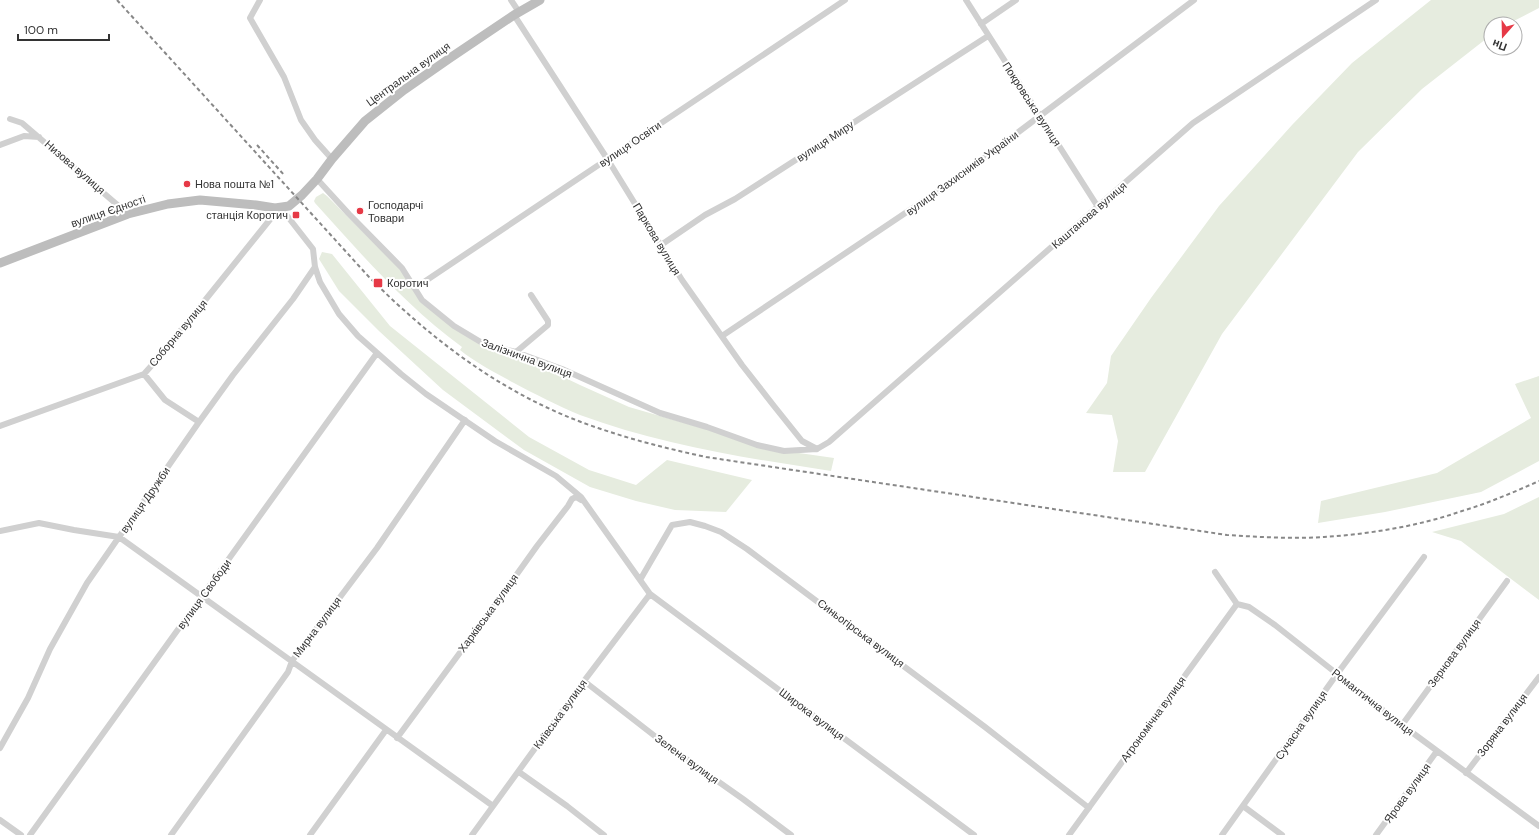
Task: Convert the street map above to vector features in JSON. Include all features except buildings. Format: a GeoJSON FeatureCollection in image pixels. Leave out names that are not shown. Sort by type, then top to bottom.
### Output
{"type":"FeatureCollection","features":[{"type":"Feature","properties":{"kind":"street"},"geometry":{"type":"LineString","coordinates":[[260,0],[250,18],[284,77],[301,120],[315,140],[332,159]]}},
{"type":"Feature","properties":{"kind":"street","name":"Паркова вулиця"},"geometry":{"type":"LineString","coordinates":[[511,0],[517,14],[682,280],[751,377],[802,441],[817,449]]}},
{"type":"Feature","properties":{"kind":"street","name":"Центральна вулиця"},"geometry":{"type":"LineString","coordinates":[[278,208],[289,206],[317,179],[365,121],[404,90],[540,0]]}},
{"type":"Feature","properties":{"kind":"street","name":"вулиця Освіти"},"geometry":{"type":"LineString","coordinates":[[415,288],[845,0]]}},
{"type":"Feature","properties":{"kind":"street","name":"Покровська вулиця"},"geometry":{"type":"LineString","coordinates":[[966,0],[1098,207]]}},
{"type":"Feature","properties":{"kind":"street"},"geometry":{"type":"LineString","coordinates":[[981,24],[1016,0]]}},
{"type":"Feature","properties":{"kind":"street","name":"вулиця Захисників України"},"geometry":{"type":"LineString","coordinates":[[722,336],[956,179],[1194,0]]}},
{"type":"Feature","properties":{"kind":"street","name":"Каштанова вулиця"},"geometry":{"type":"LineString","coordinates":[[817,449],[829,442],[1193,123],[1376,0]]}},
{"type":"Feature","properties":{"kind":"street","name":"вулиця Миру"},"geometry":{"type":"LineString","coordinates":[[661,245],[705,214],[735,199],[988,36]]}},
{"type":"Feature","properties":{"kind":"street","name":"Низова вулиця"},"geometry":{"type":"LineString","coordinates":[[10,119],[22,122],[128,214]]}},
{"type":"Feature","properties":{"kind":"street","name":"Низова вулиця"},"geometry":{"type":"LineString","coordinates":[[0,145],[24,136],[39,137]]}},
{"type":"Feature","properties":{"kind":"street","name":"Залізнична вулиця"},"geometry":{"type":"LineString","coordinates":[[317,179],[402,268],[422,300],[468,336],[484,344],[516,352],[562,369],[660,413],[706,426],[757,445],[784,451],[817,449]]}},
{"type":"Feature","properties":{"kind":"street","name":"вулиця Єдності"},"geometry":{"type":"LineString","coordinates":[[0,263],[128,214],[168,204],[200,200],[278,208]]}},
{"type":"Feature","properties":{"kind":"street","name":"Широка вулиця"},"geometry":{"type":"LineString","coordinates":[[278,208],[313,249],[315,267],[320,282],[339,314],[358,336],[426,394],[495,441],[556,476],[570,487],[583,500],[650,594],[974,835]]}},
{"type":"Feature","properties":{"kind":"street","name":"Соборна вулиця"},"geometry":{"type":"LineString","coordinates":[[0,426],[144,374],[161,356],[272,218],[278,208]]}},
{"type":"Feature","properties":{"kind":"street","name":"вулиця Дружби"},"geometry":{"type":"LineString","coordinates":[[0,748],[28,698],[50,649],[87,583],[199,422],[233,375],[293,299],[315,267]]}},
{"type":"Feature","properties":{"kind":"street"},"geometry":{"type":"LineString","coordinates":[[516,352],[546,328],[548,323],[531,295]]}},
{"type":"Feature","properties":{"kind":"street","name":"вулиця Свободи"},"geometry":{"type":"LineString","coordinates":[[30,835],[377,353]]}},
{"type":"Feature","properties":{"kind":"street"},"geometry":{"type":"LineString","coordinates":[[144,374],[164,400],[199,422]]}},
{"type":"Feature","properties":{"kind":"street","name":"Мирна вулиця"},"geometry":{"type":"LineString","coordinates":[[171,835],[288,672],[292,661],[377,548],[465,420]]}},
{"type":"Feature","properties":{"kind":"street","name":"Харківська вулиця"},"geometry":{"type":"LineString","coordinates":[[397,738],[572,499],[576,497],[583,500]]}},
{"type":"Feature","properties":{"kind":"street"},"geometry":{"type":"LineString","coordinates":[[0,531],[39,522],[74,530],[119,537],[493,806]]}},
{"type":"Feature","properties":{"kind":"street","name":"Синьогірська вулиця"},"geometry":{"type":"LineString","coordinates":[[640,580],[672,525],[690,522],[721,532],[747,549],[985,726],[1089,808]]}},
{"type":"Feature","properties":{"kind":"street","name":"Сучасна вулиця"},"geometry":{"type":"LineString","coordinates":[[1222,835],[1337,674],[1424,558]]}},
{"type":"Feature","properties":{"kind":"street"},"geometry":{"type":"LineString","coordinates":[[1215,572],[1237,604]]}},
{"type":"Feature","properties":{"kind":"street","name":"Зернова вулиця"},"geometry":{"type":"LineString","coordinates":[[1402,725],[1507,581]]}},
{"type":"Feature","properties":{"kind":"street","name":"Київська вулиця"},"geometry":{"type":"LineString","coordinates":[[472,835],[584,681],[650,594]]}},
{"type":"Feature","properties":{"kind":"street","name":"Романтична вулиця"},"geometry":{"type":"LineString","coordinates":[[1237,604],[1249,607],[1275,625],[1402,725],[1466,773],[1538,823]]}},
{"type":"Feature","properties":{"kind":"street","name":"Агрономічна вулиця"},"geometry":{"type":"LineString","coordinates":[[1069,835],[1237,604]]}},
{"type":"Feature","properties":{"kind":"street","name":"Зоряна вулиця"},"geometry":{"type":"LineString","coordinates":[[1466,773],[1539,677]]}},
{"type":"Feature","properties":{"kind":"street","name":"Зелена вулиця"},"geometry":{"type":"LineString","coordinates":[[584,681],[665,744],[791,835]]}},
{"type":"Feature","properties":{"kind":"street"},"geometry":{"type":"LineString","coordinates":[[310,835],[386,730]]}},
{"type":"Feature","properties":{"kind":"street","name":"Ярова вулиця"},"geometry":{"type":"LineString","coordinates":[[1376,835],[1437,751]]}},
{"type":"Feature","properties":{"kind":"street"},"geometry":{"type":"LineString","coordinates":[[519,772],[567,806],[604,835]]}},
{"type":"Feature","properties":{"kind":"street"},"geometry":{"type":"LineString","coordinates":[[1243,806],[1282,835]]}},
{"type":"Feature","properties":{"kind":"street"},"geometry":{"type":"LineString","coordinates":[[0,820],[21,835]]}},
{"type":"Feature","properties":{"kind":"shaded area"},"geometry":{"type":"Polygon","coordinates":[[[1431,0],[1539,0],[1539,8],[1523,16],[1483,16],[1483,41],[1422,89],[1358,152],[1222,334],[1145,472],[1113,472],[1118,441],[1112,415],[1086,413],[1107,383],[1111,356],[1151,298],[1219,206],[1292,125],[1352,63],[1431,0]]]}},
{"type":"Feature","properties":{"kind":"shaded area"},"geometry":{"type":"Polygon","coordinates":[[[323,193],[399,268],[416,292],[467,335],[500,352],[530,361],[629,407],[778,450],[834,458],[831,471],[767,461],[641,435],[580,415],[555,404],[479,364],[460,350],[462,347],[441,331],[403,297],[315,203],[314,201],[316,197],[323,193]]]}},
{"type":"Feature","properties":{"kind":"shaded area"},"geometry":{"type":"Polygon","coordinates":[[[322,252],[332,254],[390,326],[529,437],[589,470],[636,485],[667,460],[752,480],[726,512],[675,510],[636,501],[590,487],[524,450],[443,390],[379,331],[339,291],[319,259],[322,252]]]}},
{"type":"Feature","properties":{"kind":"shaded area"},"geometry":{"type":"Polygon","coordinates":[[[1539,376],[1539,461],[1481,492],[1385,512],[1318,523],[1321,501],[1437,473],[1531,418],[1515,384],[1539,376]]]}},
{"type":"Feature","properties":{"kind":"shaded area"},"geometry":{"type":"Polygon","coordinates":[[[1539,497],[1539,600],[1461,541],[1432,532],[1504,514],[1539,497]]]}},
{"type":"Feature","properties":{"kind":"railway"},"geometry":{"type":"LineString","coordinates":[[117,0],[369,277],[394,301],[447,346],[474,366],[534,401],[565,416],[598,428],[651,444],[706,457],[1227,535],[1312,538],[1359,534],[1412,525],[1472,508],[1539,481]]}},
{"type":"Feature","properties":{"kind":"railway"},"geometry":{"type":"LineString","coordinates":[[257,145],[285,176]]}},
{"type":"Feature","properties":{"kind":"place","name":"Нова пошта №1"},"geometry":{"type":"Point","coordinates":[187,184]}},
{"type":"Feature","properties":{"kind":"place","name":"Господарчі Товари"},"geometry":{"type":"Point","coordinates":[360,211]}},
{"type":"Feature","properties":{"kind":"place","name":"станція Коротич"},"geometry":{"type":"Point","coordinates":[296,215]}},
{"type":"Feature","properties":{"kind":"place","name":"Коротич"},"geometry":{"type":"Point","coordinates":[378,283]}}]}
